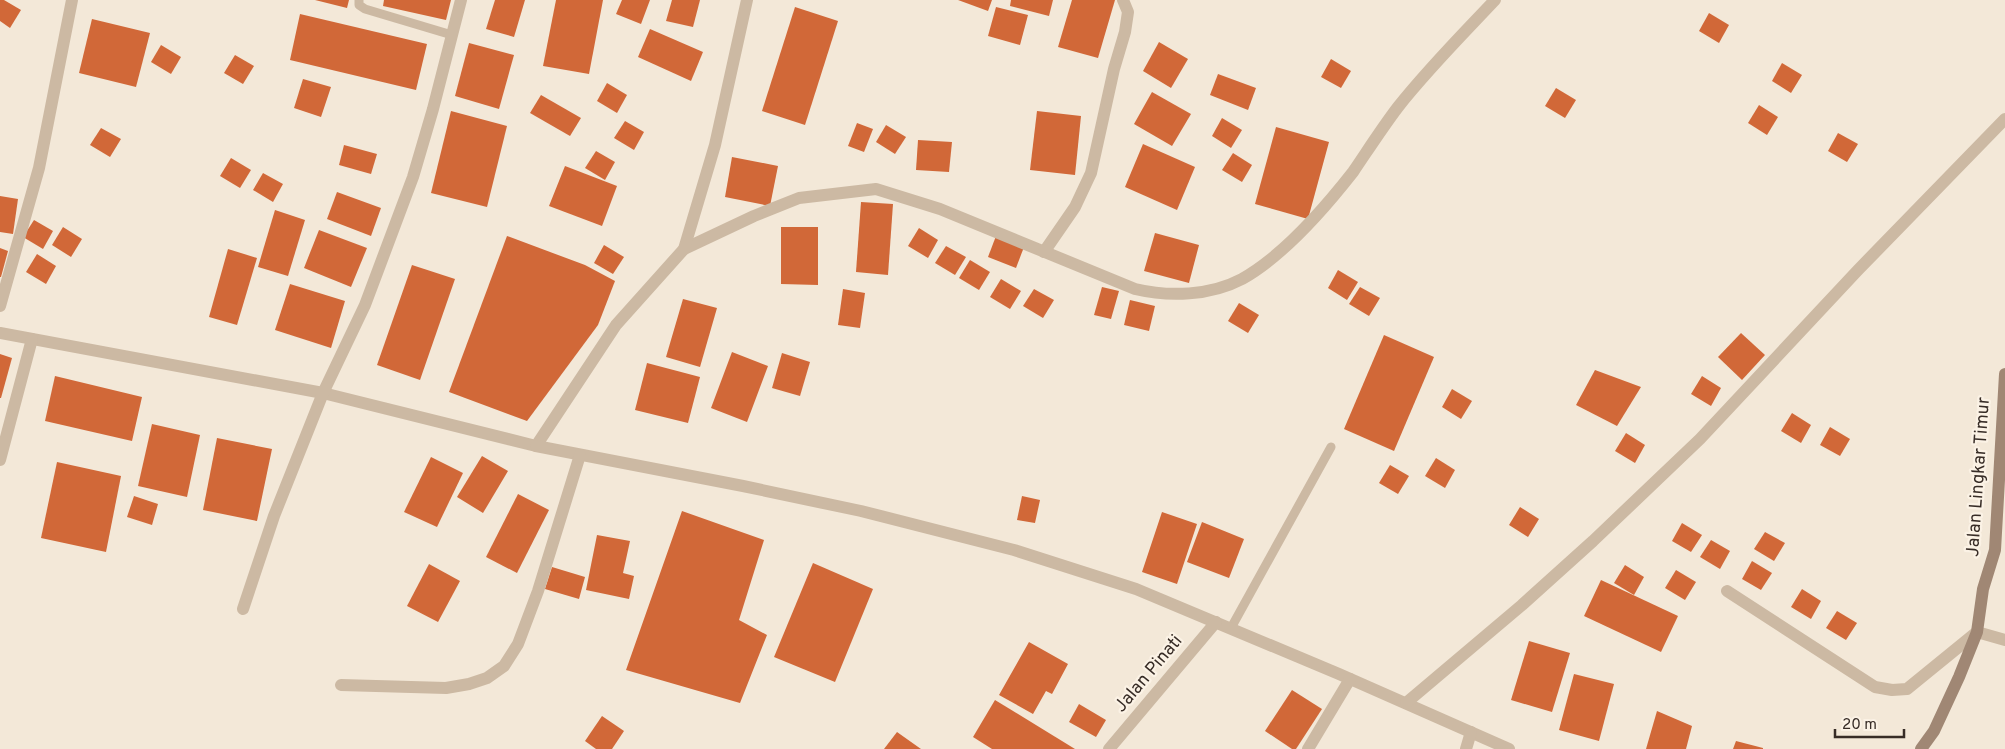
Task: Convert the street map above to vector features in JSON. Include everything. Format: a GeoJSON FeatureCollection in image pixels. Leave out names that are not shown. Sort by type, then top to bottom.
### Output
{"type":"FeatureCollection","features":[{"type":"Feature","properties":{"kind":"main road","name":"Jalan Lingkar Timur"},"geometry":{"type":"LineString","coordinates":[[1921,749],[1934,731],[1959,677],[1976,632],[1984,589],[1995,550],[2005,374]]}},
{"type":"Feature","properties":{"kind":"street"},"geometry":{"type":"LineString","coordinates":[[0,306],[39,168],[72,0]]}},
{"type":"Feature","properties":{"kind":"street"},"geometry":{"type":"LineString","coordinates":[[244,609],[274,516],[323,393],[365,306],[413,177],[433,110],[461,0]]}},
{"type":"Feature","properties":{"kind":"street"},"geometry":{"type":"LineString","coordinates":[[684,250],[715,145],[747,0]]}},
{"type":"Feature","properties":{"kind":"street"},"geometry":{"type":"LineString","coordinates":[[536,446],[616,325],[684,250],[754,216],[799,198],[876,189],[940,209],[1135,289],[1155,294],[1192,293],[1222,287],[1242,279],[1302,232],[1352,172],[1380,130],[1416,84],[1495,0]]}},
{"type":"Feature","properties":{"kind":"street"},"geometry":{"type":"LineString","coordinates":[[1044,252],[1076,207],[1091,173],[1114,69],[1125,32],[1128,4]]}},
{"type":"Feature","properties":{"kind":"street"},"geometry":{"type":"LineString","coordinates":[[1406,703],[1536,592],[1700,439],[1858,270],[2005,119]]}},
{"type":"Feature","properties":{"kind":"street"},"geometry":{"type":"LineString","coordinates":[[0,333],[323,393],[536,446],[861,511],[1005,548],[1136,588],[1509,749]]}},
{"type":"Feature","properties":{"kind":"street"},"geometry":{"type":"LineString","coordinates":[[0,460],[32,339]]}},
{"type":"Feature","properties":{"kind":"street"},"geometry":{"type":"LineString","coordinates":[[341,685],[446,688],[469,684],[487,678],[504,666],[518,644],[538,591],[580,454]]}},
{"type":"Feature","properties":{"kind":"street"},"geometry":{"type":"LineString","coordinates":[[1727,591],[1876,688],[1907,689],[1976,632],[2005,640]]}},
{"type":"Feature","properties":{"kind":"street","name":"Jalan Pinati"},"geometry":{"type":"LineString","coordinates":[[1110,749],[1216,622]]}},
{"type":"Feature","properties":{"kind":"street"},"geometry":{"type":"LineString","coordinates":[[1308,749],[1350,679]]}},
{"type":"Feature","properties":{"kind":"street"},"geometry":{"type":"LineString","coordinates":[[1466,749],[1471,732]]}},
{"type":"Feature","properties":{"kind":"lane"},"geometry":{"type":"LineString","coordinates":[[359,0],[360,6],[365,9],[452,35]]}},
{"type":"Feature","properties":{"kind":"lane"},"geometry":{"type":"LineString","coordinates":[[1232,628],[1331,447]]}},
{"type":"Feature","properties":{"kind":"building"},"geometry":{"type":"Polygon","coordinates":[[[0,0],[4,0],[21,10],[10,28],[0,21],[0,0]]]}},
{"type":"Feature","properties":{"kind":"building"},"geometry":{"type":"Polygon","coordinates":[[[315,0],[349,0],[347,8],[315,0]]]}},
{"type":"Feature","properties":{"kind":"building"},"geometry":{"type":"Polygon","coordinates":[[[384,0],[451,0],[446,20],[383,6],[384,0]]]}},
{"type":"Feature","properties":{"kind":"building"},"geometry":{"type":"Polygon","coordinates":[[[495,0],[525,0],[514,37],[486,29],[495,0]]]}},
{"type":"Feature","properties":{"kind":"building"},"geometry":{"type":"Polygon","coordinates":[[[556,0],[603,0],[589,74],[543,66],[556,0]]]}},
{"type":"Feature","properties":{"kind":"building"},"geometry":{"type":"Polygon","coordinates":[[[622,0],[650,0],[641,24],[616,14],[622,0]]]}},
{"type":"Feature","properties":{"kind":"building"},"geometry":{"type":"Polygon","coordinates":[[[672,0],[700,0],[693,27],[666,21],[672,0]]]}},
{"type":"Feature","properties":{"kind":"building"},"geometry":{"type":"Polygon","coordinates":[[[958,0],[992,0],[988,11],[958,0]]]}},
{"type":"Feature","properties":{"kind":"building"},"geometry":{"type":"Polygon","coordinates":[[[1011,0],[1053,0],[1049,16],[1010,6],[1011,0]]]}},
{"type":"Feature","properties":{"kind":"building"},"geometry":{"type":"Polygon","coordinates":[[[1072,0],[1115,0],[1098,58],[1058,47],[1072,0]]]}},
{"type":"Feature","properties":{"kind":"building"},"geometry":{"type":"Polygon","coordinates":[[[795,7],[838,21],[805,125],[762,111],[795,7]]]}},
{"type":"Feature","properties":{"kind":"building"},"geometry":{"type":"Polygon","coordinates":[[[996,7],[1028,15],[1020,45],[988,36],[996,7]]]}},
{"type":"Feature","properties":{"kind":"building"},"geometry":{"type":"Polygon","coordinates":[[[1709,13],[1729,25],[1719,43],[1699,31],[1709,13]]]}},
{"type":"Feature","properties":{"kind":"building"},"geometry":{"type":"Polygon","coordinates":[[[300,14],[427,44],[416,90],[290,60],[300,14]]]}},
{"type":"Feature","properties":{"kind":"building"},"geometry":{"type":"Polygon","coordinates":[[[92,19],[150,33],[136,87],[79,73],[92,19]]]}},
{"type":"Feature","properties":{"kind":"building"},"geometry":{"type":"Polygon","coordinates":[[[650,29],[703,52],[691,81],[638,57],[650,29]]]}},
{"type":"Feature","properties":{"kind":"building"},"geometry":{"type":"Polygon","coordinates":[[[1159,42],[1188,59],[1171,88],[1143,71],[1159,42]]]}},
{"type":"Feature","properties":{"kind":"building"},"geometry":{"type":"Polygon","coordinates":[[[469,43],[514,55],[499,109],[455,96],[469,43]]]}},
{"type":"Feature","properties":{"kind":"building"},"geometry":{"type":"Polygon","coordinates":[[[161,45],[181,57],[171,74],[151,62],[161,45]]]}},
{"type":"Feature","properties":{"kind":"building"},"geometry":{"type":"Polygon","coordinates":[[[235,55],[254,66],[243,84],[224,73],[235,55]]]}},
{"type":"Feature","properties":{"kind":"building"},"geometry":{"type":"Polygon","coordinates":[[[1331,59],[1351,71],[1341,88],[1321,77],[1331,59]]]}},
{"type":"Feature","properties":{"kind":"building"},"geometry":{"type":"Polygon","coordinates":[[[1782,63],[1802,75],[1791,93],[1772,81],[1782,63]]]}},
{"type":"Feature","properties":{"kind":"building"},"geometry":{"type":"Polygon","coordinates":[[[1218,74],[1256,88],[1248,110],[1210,95],[1218,74]]]}},
{"type":"Feature","properties":{"kind":"building"},"geometry":{"type":"Polygon","coordinates":[[[303,79],[331,87],[321,117],[294,108],[303,79]]]}},
{"type":"Feature","properties":{"kind":"building"},"geometry":{"type":"Polygon","coordinates":[[[607,83],[627,95],[617,113],[597,101],[607,83]]]}},
{"type":"Feature","properties":{"kind":"building"},"geometry":{"type":"Polygon","coordinates":[[[1556,88],[1576,100],[1565,118],[1545,106],[1556,88]]]}},
{"type":"Feature","properties":{"kind":"building"},"geometry":{"type":"Polygon","coordinates":[[[1152,92],[1191,114],[1172,146],[1134,124],[1152,92]]]}},
{"type":"Feature","properties":{"kind":"building"},"geometry":{"type":"Polygon","coordinates":[[[541,95],[581,118],[570,136],[530,113],[541,95]]]}},
{"type":"Feature","properties":{"kind":"building"},"geometry":{"type":"Polygon","coordinates":[[[1759,105],[1778,117],[1767,135],[1748,123],[1759,105]]]}},
{"type":"Feature","properties":{"kind":"building"},"geometry":{"type":"Polygon","coordinates":[[[451,111],[507,126],[487,207],[431,193],[451,111]]]}},
{"type":"Feature","properties":{"kind":"building"},"geometry":{"type":"Polygon","coordinates":[[[1037,111],[1081,116],[1075,175],[1030,170],[1037,111]]]}},
{"type":"Feature","properties":{"kind":"building"},"geometry":{"type":"Polygon","coordinates":[[[1222,118],[1242,130],[1231,148],[1212,136],[1222,118]]]}},
{"type":"Feature","properties":{"kind":"building"},"geometry":{"type":"Polygon","coordinates":[[[625,121],[644,132],[634,150],[614,138],[625,121]]]}},
{"type":"Feature","properties":{"kind":"building"},"geometry":{"type":"Polygon","coordinates":[[[857,123],[873,129],[864,152],[848,146],[857,123]]]}},
{"type":"Feature","properties":{"kind":"building"},"geometry":{"type":"Polygon","coordinates":[[[886,125],[906,137],[895,154],[876,142],[886,125]]]}},
{"type":"Feature","properties":{"kind":"building"},"geometry":{"type":"Polygon","coordinates":[[[1276,127],[1329,142],[1308,219],[1255,204],[1276,127]]]}},
{"type":"Feature","properties":{"kind":"building"},"geometry":{"type":"Polygon","coordinates":[[[101,128],[121,139],[110,157],[90,145],[101,128]]]}},
{"type":"Feature","properties":{"kind":"building"},"geometry":{"type":"Polygon","coordinates":[[[1838,133],[1858,144],[1847,162],[1828,151],[1838,133]]]}},
{"type":"Feature","properties":{"kind":"building"},"geometry":{"type":"Polygon","coordinates":[[[918,140],[952,142],[949,172],[916,170],[918,140]]]}},
{"type":"Feature","properties":{"kind":"building"},"geometry":{"type":"Polygon","coordinates":[[[1143,144],[1195,167],[1177,210],[1125,187],[1143,144]]]}},
{"type":"Feature","properties":{"kind":"building"},"geometry":{"type":"Polygon","coordinates":[[[344,145],[377,154],[371,174],[339,165],[344,145]]]}},
{"type":"Feature","properties":{"kind":"building"},"geometry":{"type":"Polygon","coordinates":[[[596,151],[615,162],[605,180],[585,168],[596,151]]]}},
{"type":"Feature","properties":{"kind":"building"},"geometry":{"type":"Polygon","coordinates":[[[1233,153],[1252,165],[1242,182],[1222,170],[1233,153]]]}},
{"type":"Feature","properties":{"kind":"building"},"geometry":{"type":"Polygon","coordinates":[[[732,157],[778,166],[770,206],[725,197],[732,157]]]}},
{"type":"Feature","properties":{"kind":"building"},"geometry":{"type":"Polygon","coordinates":[[[231,158],[251,170],[240,188],[220,176],[231,158]]]}},
{"type":"Feature","properties":{"kind":"building"},"geometry":{"type":"Polygon","coordinates":[[[565,166],[617,186],[602,226],[549,206],[565,166]]]}},
{"type":"Feature","properties":{"kind":"building"},"geometry":{"type":"Polygon","coordinates":[[[263,173],[283,184],[273,202],[253,190],[263,173]]]}},
{"type":"Feature","properties":{"kind":"building"},"geometry":{"type":"Polygon","coordinates":[[[337,192],[381,208],[371,236],[327,219],[337,192]]]}},
{"type":"Feature","properties":{"kind":"building"},"geometry":{"type":"Polygon","coordinates":[[[0,196],[18,199],[13,234],[0,232],[0,196]]]}},
{"type":"Feature","properties":{"kind":"building"},"geometry":{"type":"Polygon","coordinates":[[[861,202],[893,204],[888,275],[856,272],[861,202]]]}},
{"type":"Feature","properties":{"kind":"building"},"geometry":{"type":"Polygon","coordinates":[[[275,210],[305,220],[288,276],[258,267],[275,210]]]}},
{"type":"Feature","properties":{"kind":"building"},"geometry":{"type":"Polygon","coordinates":[[[34,220],[53,231],[43,249],[23,237],[34,220]]]}},
{"type":"Feature","properties":{"kind":"building"},"geometry":{"type":"Polygon","coordinates":[[[63,227],[82,239],[71,257],[52,245],[63,227]]]}},
{"type":"Feature","properties":{"kind":"building"},"geometry":{"type":"Polygon","coordinates":[[[781,227],[818,227],[818,285],[781,284],[781,227]]]}},
{"type":"Feature","properties":{"kind":"building"},"geometry":{"type":"Polygon","coordinates":[[[919,228],[938,240],[928,258],[908,246],[919,228]]]}},
{"type":"Feature","properties":{"kind":"building"},"geometry":{"type":"Polygon","coordinates":[[[319,230],[367,248],[351,287],[304,268],[319,230]]]}},
{"type":"Feature","properties":{"kind":"building"},"geometry":{"type":"Polygon","coordinates":[[[1155,233],[1199,245],[1189,283],[1144,271],[1155,233]]]}},
{"type":"Feature","properties":{"kind":"building"},"geometry":{"type":"Polygon","coordinates":[[[507,236],[585,265],[615,281],[598,325],[527,421],[449,392],[507,236]]]}},
{"type":"Feature","properties":{"kind":"building"},"geometry":{"type":"Polygon","coordinates":[[[996,236],[1024,247],[1016,268],[988,257],[996,236]]]}},
{"type":"Feature","properties":{"kind":"building"},"geometry":{"type":"Polygon","coordinates":[[[604,245],[624,257],[613,274],[594,263],[604,245]]]}},
{"type":"Feature","properties":{"kind":"building"},"geometry":{"type":"Polygon","coordinates":[[[946,246],[966,257],[955,275],[935,263],[946,246]]]}},
{"type":"Feature","properties":{"kind":"building"},"geometry":{"type":"Polygon","coordinates":[[[0,248],[8,251],[1,277],[0,277],[0,248]]]}},
{"type":"Feature","properties":{"kind":"building"},"geometry":{"type":"Polygon","coordinates":[[[228,249],[257,258],[237,325],[209,317],[228,249]]]}},
{"type":"Feature","properties":{"kind":"building"},"geometry":{"type":"Polygon","coordinates":[[[37,254],[56,266],[46,284],[26,272],[37,254]]]}},
{"type":"Feature","properties":{"kind":"building"},"geometry":{"type":"Polygon","coordinates":[[[970,260],[990,272],[979,290],[959,278],[970,260]]]}},
{"type":"Feature","properties":{"kind":"building"},"geometry":{"type":"Polygon","coordinates":[[[412,265],[455,279],[420,380],[377,365],[412,265]]]}},
{"type":"Feature","properties":{"kind":"building"},"geometry":{"type":"Polygon","coordinates":[[[1338,270],[1358,282],[1347,300],[1328,288],[1338,270]]]}},
{"type":"Feature","properties":{"kind":"building"},"geometry":{"type":"Polygon","coordinates":[[[1001,279],[1021,291],[1010,309],[990,297],[1001,279]]]}},
{"type":"Feature","properties":{"kind":"building"},"geometry":{"type":"Polygon","coordinates":[[[290,284],[345,301],[331,348],[275,330],[290,284]]]}},
{"type":"Feature","properties":{"kind":"building"},"geometry":{"type":"Polygon","coordinates":[[[1102,287],[1119,291],[1111,319],[1094,315],[1102,287]]]}},
{"type":"Feature","properties":{"kind":"building"},"geometry":{"type":"Polygon","coordinates":[[[1360,287],[1380,298],[1369,316],[1349,304],[1360,287]]]}},
{"type":"Feature","properties":{"kind":"building"},"geometry":{"type":"Polygon","coordinates":[[[843,289],[865,293],[860,328],[838,325],[843,289]]]}},
{"type":"Feature","properties":{"kind":"building"},"geometry":{"type":"Polygon","coordinates":[[[1034,289],[1054,300],[1043,318],[1023,306],[1034,289]]]}},
{"type":"Feature","properties":{"kind":"building"},"geometry":{"type":"Polygon","coordinates":[[[683,299],[717,308],[700,367],[666,357],[683,299]]]}},
{"type":"Feature","properties":{"kind":"building"},"geometry":{"type":"Polygon","coordinates":[[[1130,300],[1155,306],[1149,331],[1124,325],[1130,300]]]}},
{"type":"Feature","properties":{"kind":"building"},"geometry":{"type":"Polygon","coordinates":[[[1239,303],[1259,315],[1248,333],[1228,321],[1239,303]]]}},
{"type":"Feature","properties":{"kind":"building"},"geometry":{"type":"Polygon","coordinates":[[[1741,333],[1765,355],[1742,380],[1718,357],[1741,333]]]}},
{"type":"Feature","properties":{"kind":"building"},"geometry":{"type":"Polygon","coordinates":[[[1384,335],[1434,357],[1394,451],[1344,429],[1384,335]]]}},
{"type":"Feature","properties":{"kind":"building"},"geometry":{"type":"Polygon","coordinates":[[[732,352],[768,366],[747,422],[711,408],[732,352]]]}},
{"type":"Feature","properties":{"kind":"building"},"geometry":{"type":"Polygon","coordinates":[[[782,353],[810,362],[800,396],[772,388],[782,353]]]}},
{"type":"Feature","properties":{"kind":"building"},"geometry":{"type":"Polygon","coordinates":[[[0,354],[12,358],[1,398],[0,398],[0,354]]]}},
{"type":"Feature","properties":{"kind":"building"},"geometry":{"type":"Polygon","coordinates":[[[647,363],[700,377],[688,423],[635,410],[647,363]]]}},
{"type":"Feature","properties":{"kind":"building"},"geometry":{"type":"Polygon","coordinates":[[[1595,370],[1641,387],[1617,426],[1576,405],[1595,370]]]}},
{"type":"Feature","properties":{"kind":"building"},"geometry":{"type":"Polygon","coordinates":[[[55,376],[142,397],[132,441],[45,421],[55,376]]]}},
{"type":"Feature","properties":{"kind":"building"},"geometry":{"type":"Polygon","coordinates":[[[1702,376],[1721,388],[1711,406],[1691,394],[1702,376]]]}},
{"type":"Feature","properties":{"kind":"building"},"geometry":{"type":"Polygon","coordinates":[[[1452,389],[1472,401],[1461,419],[1442,407],[1452,389]]]}},
{"type":"Feature","properties":{"kind":"building"},"geometry":{"type":"Polygon","coordinates":[[[1792,413],[1811,425],[1801,443],[1781,431],[1792,413]]]}},
{"type":"Feature","properties":{"kind":"building"},"geometry":{"type":"Polygon","coordinates":[[[152,424],[200,435],[187,497],[138,486],[152,424]]]}},
{"type":"Feature","properties":{"kind":"building"},"geometry":{"type":"Polygon","coordinates":[[[1830,427],[1850,439],[1840,456],[1820,445],[1830,427]]]}},
{"type":"Feature","properties":{"kind":"building"},"geometry":{"type":"Polygon","coordinates":[[[1626,433],[1645,445],[1635,463],[1615,451],[1626,433]]]}},
{"type":"Feature","properties":{"kind":"building"},"geometry":{"type":"Polygon","coordinates":[[[217,438],[272,449],[257,521],[203,510],[217,438]]]}},
{"type":"Feature","properties":{"kind":"building"},"geometry":{"type":"Polygon","coordinates":[[[482,456],[508,471],[483,513],[457,497],[482,456]]]}},
{"type":"Feature","properties":{"kind":"building"},"geometry":{"type":"Polygon","coordinates":[[[431,457],[463,473],[437,527],[404,512],[431,457]]]}},
{"type":"Feature","properties":{"kind":"building"},"geometry":{"type":"Polygon","coordinates":[[[1436,458],[1455,470],[1445,488],[1425,476],[1436,458]]]}},
{"type":"Feature","properties":{"kind":"building"},"geometry":{"type":"Polygon","coordinates":[[[57,462],[121,476],[106,552],[41,538],[57,462]]]}},
{"type":"Feature","properties":{"kind":"building"},"geometry":{"type":"Polygon","coordinates":[[[1390,465],[1409,476],[1398,494],[1379,483],[1390,465]]]}},
{"type":"Feature","properties":{"kind":"building"},"geometry":{"type":"Polygon","coordinates":[[[518,494],[549,510],[517,573],[486,557],[518,494]]]}},
{"type":"Feature","properties":{"kind":"building"},"geometry":{"type":"Polygon","coordinates":[[[134,496],[158,504],[152,525],[127,517],[134,496]]]}},
{"type":"Feature","properties":{"kind":"building"},"geometry":{"type":"Polygon","coordinates":[[[1022,496],[1040,500],[1035,523],[1017,520],[1022,496]]]}},
{"type":"Feature","properties":{"kind":"building"},"geometry":{"type":"Polygon","coordinates":[[[1520,507],[1539,519],[1528,537],[1509,525],[1520,507]]]}},
{"type":"Feature","properties":{"kind":"building"},"geometry":{"type":"Polygon","coordinates":[[[682,511],[764,540],[739,620],[767,635],[740,703],[626,670],[682,511]]]}},
{"type":"Feature","properties":{"kind":"building"},"geometry":{"type":"Polygon","coordinates":[[[1162,512],[1197,524],[1177,584],[1142,572],[1162,512]]]}},
{"type":"Feature","properties":{"kind":"building"},"geometry":{"type":"Polygon","coordinates":[[[1202,522],[1244,539],[1229,578],[1187,562],[1202,522]]]}},
{"type":"Feature","properties":{"kind":"building"},"geometry":{"type":"Polygon","coordinates":[[[1682,523],[1702,535],[1691,552],[1672,541],[1682,523]]]}},
{"type":"Feature","properties":{"kind":"building"},"geometry":{"type":"Polygon","coordinates":[[[1765,532],[1785,543],[1774,561],[1754,549],[1765,532]]]}},
{"type":"Feature","properties":{"kind":"building"},"geometry":{"type":"Polygon","coordinates":[[[597,535],[630,541],[623,573],[634,576],[629,599],[586,590],[597,535]]]}},
{"type":"Feature","properties":{"kind":"building"},"geometry":{"type":"Polygon","coordinates":[[[1711,540],[1730,551],[1720,569],[1700,557],[1711,540]]]}},
{"type":"Feature","properties":{"kind":"building"},"geometry":{"type":"Polygon","coordinates":[[[1752,561],[1772,573],[1761,590],[1742,579],[1752,561]]]}},
{"type":"Feature","properties":{"kind":"building"},"geometry":{"type":"Polygon","coordinates":[[[813,563],[873,589],[835,682],[774,657],[813,563]]]}},
{"type":"Feature","properties":{"kind":"building"},"geometry":{"type":"Polygon","coordinates":[[[429,564],[460,581],[438,622],[407,606],[429,564]]]}},
{"type":"Feature","properties":{"kind":"building"},"geometry":{"type":"Polygon","coordinates":[[[1625,565],[1644,577],[1634,595],[1614,583],[1625,565]]]}},
{"type":"Feature","properties":{"kind":"building"},"geometry":{"type":"Polygon","coordinates":[[[552,567],[585,577],[579,599],[545,589],[552,567]]]}},
{"type":"Feature","properties":{"kind":"building"},"geometry":{"type":"Polygon","coordinates":[[[1676,570],[1696,582],[1685,600],[1665,588],[1676,570]]]}},
{"type":"Feature","properties":{"kind":"building"},"geometry":{"type":"Polygon","coordinates":[[[1601,580],[1678,616],[1661,652],[1584,616],[1601,580]]]}},
{"type":"Feature","properties":{"kind":"building"},"geometry":{"type":"Polygon","coordinates":[[[1802,589],[1821,601],[1811,619],[1791,607],[1802,589]]]}},
{"type":"Feature","properties":{"kind":"building"},"geometry":{"type":"Polygon","coordinates":[[[1837,611],[1857,623],[1846,640],[1826,628],[1837,611]]]}},
{"type":"Feature","properties":{"kind":"building"},"geometry":{"type":"Polygon","coordinates":[[[1529,641],[1570,653],[1552,712],[1511,700],[1529,641]]]}},
{"type":"Feature","properties":{"kind":"building"},"geometry":{"type":"Polygon","coordinates":[[[1029,642],[1068,664],[1052,694],[1046,691],[1033,714],[999,695],[1029,642]]]}},
{"type":"Feature","properties":{"kind":"building"},"geometry":{"type":"Polygon","coordinates":[[[1574,674],[1614,684],[1599,741],[1559,730],[1574,674]]]}},
{"type":"Feature","properties":{"kind":"building"},"geometry":{"type":"Polygon","coordinates":[[[1292,690],[1322,709],[1296,749],[1292,749],[1265,731],[1292,690]]]}},
{"type":"Feature","properties":{"kind":"building"},"geometry":{"type":"Polygon","coordinates":[[[995,700],[1075,749],[992,749],[973,737],[995,700]]]}},
{"type":"Feature","properties":{"kind":"building"},"geometry":{"type":"Polygon","coordinates":[[[1079,704],[1106,720],[1096,737],[1069,722],[1079,704]]]}},
{"type":"Feature","properties":{"kind":"building"},"geometry":{"type":"Polygon","coordinates":[[[1657,711],[1692,726],[1686,749],[1646,749],[1657,711]]]}},
{"type":"Feature","properties":{"kind":"building"},"geometry":{"type":"Polygon","coordinates":[[[602,716],[624,731],[612,749],[596,749],[585,741],[602,716]]]}},
{"type":"Feature","properties":{"kind":"building"},"geometry":{"type":"Polygon","coordinates":[[[897,732],[921,749],[884,749],[897,732]]]}},
{"type":"Feature","properties":{"kind":"building"},"geometry":{"type":"Polygon","coordinates":[[[1736,741],[1763,748],[1763,749],[1733,749],[1736,741]]]}}]}
